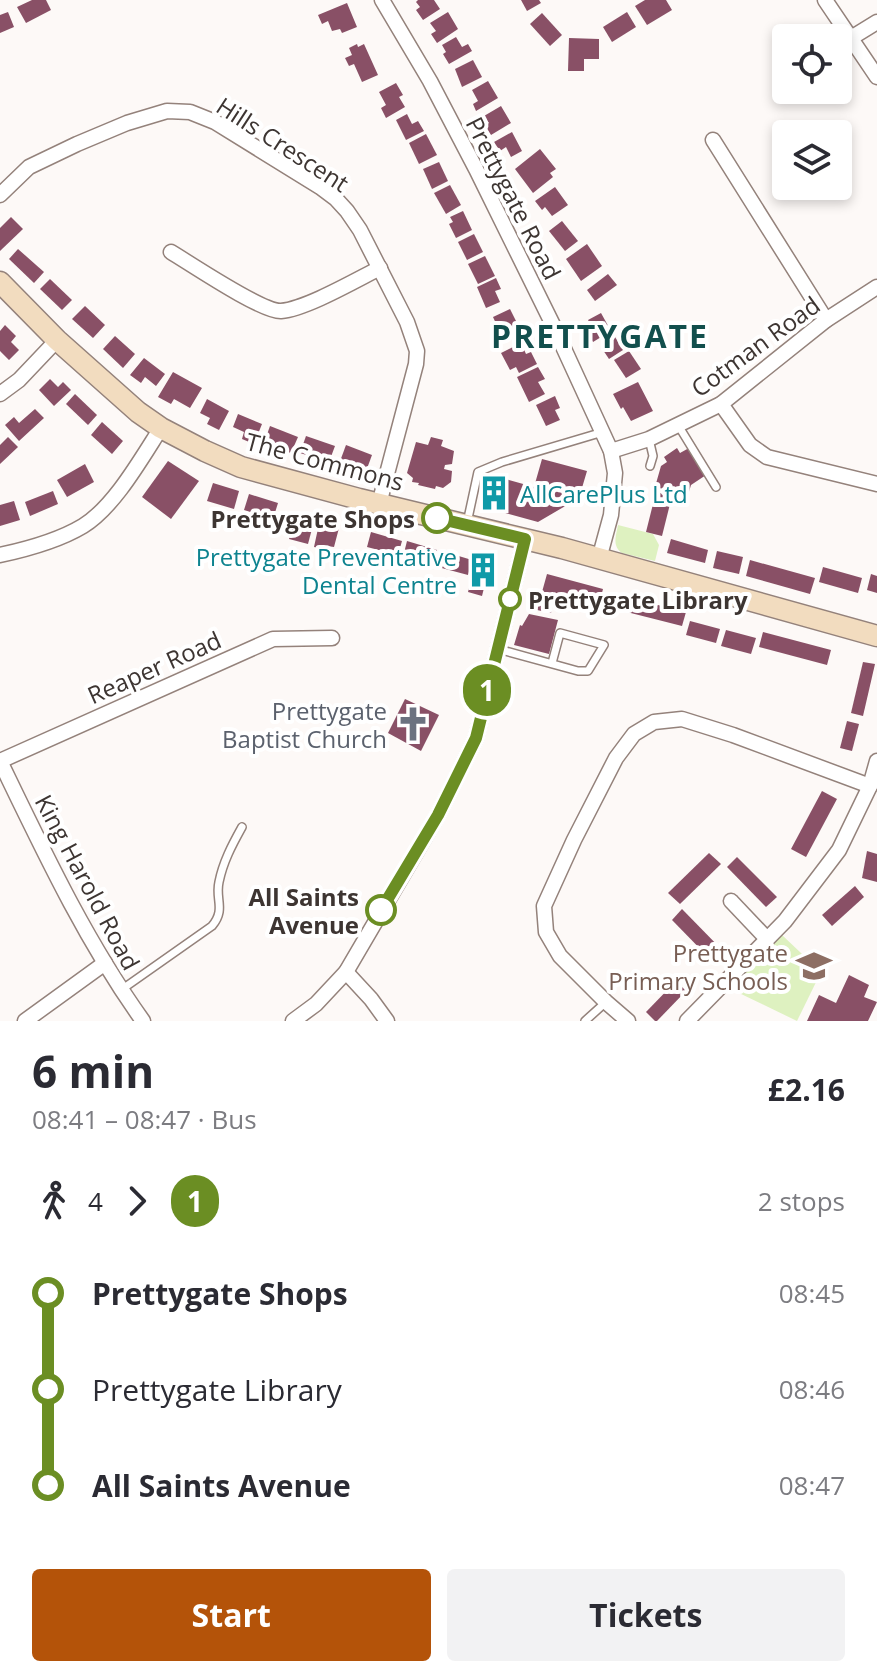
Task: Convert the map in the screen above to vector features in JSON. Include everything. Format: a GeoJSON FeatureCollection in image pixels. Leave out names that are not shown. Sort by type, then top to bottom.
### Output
{"type":"FeatureCollection","features":[{"type":"Feature","properties":{"kind":"street","name":"Prettygate Road"},"geometry":{"type":"LineString","coordinates":[[382,0],[430,81],[476,169],[604,432],[615,473],[611,515],[599,559]]}},
{"type":"Feature","properties":{"kind":"street"},"geometry":{"type":"LineString","coordinates":[[825,0],[841,24]]}},
{"type":"Feature","properties":{"kind":"street"},"geometry":{"type":"LineString","coordinates":[[852,37],[877,22]]}},
{"type":"Feature","properties":{"kind":"street"},"geometry":{"type":"LineString","coordinates":[[852,40],[877,77]]}},
{"type":"Feature","properties":{"kind":"street","name":"Hills Crescent"},"geometry":{"type":"LineString","coordinates":[[0,195],[29,167],[127,123],[167,111],[190,112],[215,122],[336,199],[360,230],[407,322],[417,351],[379,504]]}},
{"type":"Feature","properties":{"kind":"street"},"geometry":{"type":"LineString","coordinates":[[713,140],[826,320]]}},
{"type":"Feature","properties":{"kind":"street"},"geometry":{"type":"LineString","coordinates":[[171,252],[259,304],[279,311],[326,295],[380,268]]}},
{"type":"Feature","properties":{"kind":"street","name":"The Commons"},"geometry":{"type":"LineString","coordinates":[[0,282],[57,340],[138,412],[161,428],[241,467],[525,539],[877,636]]}},
{"type":"Feature","properties":{"kind":"street","name":"Cotman Road"},"geometry":{"type":"LineString","coordinates":[[611,451],[649,439],[721,404],[826,320],[877,287]]}},
{"type":"Feature","properties":{"kind":"street"},"geometry":{"type":"LineString","coordinates":[[0,394],[19,380],[57,340]]}},
{"type":"Feature","properties":{"kind":"street"},"geometry":{"type":"LineString","coordinates":[[721,404],[750,445],[767,457],[877,484]]}},
{"type":"Feature","properties":{"kind":"street"},"geometry":{"type":"LineString","coordinates":[[0,555],[44,543],[84,525],[123,485],[161,428]]}},
{"type":"Feature","properties":{"kind":"street"},"geometry":{"type":"LineString","coordinates":[[293,1021],[316,1004],[346,972],[438,815],[476,738],[525,539]]}},
{"type":"Feature","properties":{"kind":"street","name":"Reaper Road"},"geometry":{"type":"LineString","coordinates":[[0,761],[273,639],[332,638]]}},
{"type":"Feature","properties":{"kind":"street"},"geometry":{"type":"LineString","coordinates":[[628,1021],[560,956],[546,932],[544,906],[616,758],[634,734],[654,722],[682,719],[870,786]]}},
{"type":"Feature","properties":{"kind":"street","name":"King Harold Road"},"geometry":{"type":"LineString","coordinates":[[0,761],[51,869],[121,990],[143,1021]]}},
{"type":"Feature","properties":{"kind":"street"},"geometry":{"type":"LineString","coordinates":[[687,1021],[785,921],[839,850],[870,786],[877,761]]}},
{"type":"Feature","properties":{"kind":"street"},"geometry":{"type":"LineString","coordinates":[[731,901],[767,939]]}},
{"type":"Feature","properties":{"kind":"street"},"geometry":{"type":"LineString","coordinates":[[25,1021],[105,963]]}},
{"type":"Feature","properties":{"kind":"street"},"geometry":{"type":"LineString","coordinates":[[346,972],[387,1021]]}},
{"type":"Feature","properties":{"kind":"lane"},"geometry":{"type":"LineString","coordinates":[[678,425],[716,487]]}},
{"type":"Feature","properties":{"kind":"lane"},"geometry":{"type":"LineString","coordinates":[[466,525],[478,472],[604,432]]}},
{"type":"Feature","properties":{"kind":"lane"},"geometry":{"type":"LineString","coordinates":[[649,439],[653,456],[650,466]]}},
{"type":"Feature","properties":{"kind":"lane"},"geometry":{"type":"LineString","coordinates":[[498,649],[578,671],[588,671],[604,645],[560,633],[552,663]]}},
{"type":"Feature","properties":{"kind":"lane"},"geometry":{"type":"LineString","coordinates":[[121,990],[212,926],[219,917],[221,904],[218,887],[227,856],[242,827]]}},
{"type":"Feature","properties":{"kind":"lane"},"geometry":{"type":"LineString","coordinates":[[585,1021],[606,1002]]}},
{"type":"Feature","properties":{"kind":"green space"},"geometry":{"type":"Polygon","coordinates":[[[618,525],[653,534],[659,545],[655,561],[622,553],[616,540],[618,525]]]}},
{"type":"Feature","properties":{"kind":"green space"},"geometry":{"type":"Polygon","coordinates":[[[782,935],[821,972],[797,1021],[732,987],[782,935]]]}},
{"type":"Feature","properties":{"kind":"building"},"geometry":{"type":"Polygon","coordinates":[[[32,0],[46,0],[51,10],[26,23],[17,7],[32,0]]]}},
{"type":"Feature","properties":{"kind":"building"},"geometry":{"type":"Polygon","coordinates":[[[434,0],[440,9],[423,20],[416,10],[420,7],[416,2],[434,0]]]}},
{"type":"Feature","properties":{"kind":"building"},"geometry":{"type":"Polygon","coordinates":[[[521,0],[539,0],[541,3],[527,11],[521,0]]]}},
{"type":"Feature","properties":{"kind":"building"},"geometry":{"type":"Polygon","coordinates":[[[645,0],[666,0],[672,10],[647,25],[635,6],[645,0]]]}},
{"type":"Feature","properties":{"kind":"building"},"geometry":{"type":"Polygon","coordinates":[[[347,3],[357,27],[342,33],[340,29],[332,31],[328,21],[322,24],[318,15],[347,3]]]}},
{"type":"Feature","properties":{"kind":"building"},"geometry":{"type":"Polygon","coordinates":[[[8,12],[14,27],[0,33],[0,15],[8,12]]]}},
{"type":"Feature","properties":{"kind":"building"},"geometry":{"type":"Polygon","coordinates":[[[448,12],[458,29],[437,43],[431,34],[436,31],[430,23],[448,12]]]}},
{"type":"Feature","properties":{"kind":"building"},"geometry":{"type":"Polygon","coordinates":[[[627,12],[636,27],[612,42],[603,27],[627,12]]]}},
{"type":"Feature","properties":{"kind":"building"},"geometry":{"type":"Polygon","coordinates":[[[542,13],[562,35],[550,46],[530,24],[542,13]]]}},
{"type":"Feature","properties":{"kind":"building"},"geometry":{"type":"Polygon","coordinates":[[[456,37],[462,47],[468,44],[472,51],[449,64],[442,45],[456,37]]]}},
{"type":"Feature","properties":{"kind":"building"},"geometry":{"type":"Polygon","coordinates":[[[569,38],[599,39],[599,59],[584,59],[584,71],[568,71],[569,38]]]}},
{"type":"Feature","properties":{"kind":"building"},"geometry":{"type":"Polygon","coordinates":[[[357,44],[358,47],[364,44],[378,75],[362,82],[354,64],[349,66],[345,58],[352,55],[349,48],[357,44]]]}},
{"type":"Feature","properties":{"kind":"building"},"geometry":{"type":"Polygon","coordinates":[[[473,60],[482,77],[462,87],[455,69],[473,60]]]}},
{"type":"Feature","properties":{"kind":"building"},"geometry":{"type":"Polygon","coordinates":[[[488,81],[498,98],[476,111],[473,104],[478,101],[472,90],[488,81]]]}},
{"type":"Feature","properties":{"kind":"building"},"geometry":{"type":"Polygon","coordinates":[[[396,83],[405,107],[386,118],[381,108],[386,105],[379,92],[396,83]]]}},
{"type":"Feature","properties":{"kind":"building"},"geometry":{"type":"Polygon","coordinates":[[[501,106],[511,123],[491,135],[484,116],[501,106]]]}},
{"type":"Feature","properties":{"kind":"building"},"geometry":{"type":"Polygon","coordinates":[[[407,114],[412,124],[418,121],[424,131],[406,140],[396,120],[407,114]]]}},
{"type":"Feature","properties":{"kind":"building"},"geometry":{"type":"Polygon","coordinates":[[[512,132],[522,151],[511,157],[506,147],[500,151],[494,142],[512,132]]]}},
{"type":"Feature","properties":{"kind":"building"},"geometry":{"type":"Polygon","coordinates":[[[426,134],[437,155],[419,164],[409,143],[426,134]]]}},
{"type":"Feature","properties":{"kind":"building"},"geometry":{"type":"Polygon","coordinates":[[[540,149],[556,169],[550,173],[553,177],[533,193],[515,169],[540,149]]]}},
{"type":"Feature","properties":{"kind":"building"},"geometry":{"type":"Polygon","coordinates":[[[439,162],[448,181],[432,189],[423,169],[439,162]]]}},
{"type":"Feature","properties":{"kind":"building"},"geometry":{"type":"Polygon","coordinates":[[[450,185],[461,205],[446,214],[434,193],[450,185]]]}},
{"type":"Feature","properties":{"kind":"building"},"geometry":{"type":"Polygon","coordinates":[[[555,187],[568,205],[552,216],[535,201],[555,187]]]}},
{"type":"Feature","properties":{"kind":"building"},"geometry":{"type":"Polygon","coordinates":[[[463,211],[472,230],[456,238],[449,224],[453,222],[450,217],[463,211]]]}},
{"type":"Feature","properties":{"kind":"building"},"geometry":{"type":"Polygon","coordinates":[[[11,217],[23,229],[0,251],[0,228],[11,217]]]}},
{"type":"Feature","properties":{"kind":"building"},"geometry":{"type":"Polygon","coordinates":[[[562,221],[578,241],[565,251],[549,231],[562,221]]]}},
{"type":"Feature","properties":{"kind":"building"},"geometry":{"type":"Polygon","coordinates":[[[474,234],[483,252],[467,260],[458,242],[474,234]]]}},
{"type":"Feature","properties":{"kind":"building"},"geometry":{"type":"Polygon","coordinates":[[[587,244],[602,266],[581,281],[566,259],[587,244]]]}},
{"type":"Feature","properties":{"kind":"building"},"geometry":{"type":"Polygon","coordinates":[[[18,249],[44,272],[34,283],[9,259],[18,249]]]}},
{"type":"Feature","properties":{"kind":"building"},"geometry":{"type":"Polygon","coordinates":[[[485,256],[495,276],[478,284],[468,264],[485,256]]]}},
{"type":"Feature","properties":{"kind":"building"},"geometry":{"type":"Polygon","coordinates":[[[608,274],[617,285],[595,301],[587,290],[608,274]]]}},
{"type":"Feature","properties":{"kind":"building"},"geometry":{"type":"Polygon","coordinates":[[[496,278],[501,289],[495,291],[500,302],[486,308],[477,287],[496,278]]]}},
{"type":"Feature","properties":{"kind":"building"},"geometry":{"type":"Polygon","coordinates":[[[50,279],[72,300],[62,310],[40,289],[50,279]]]}},
{"type":"Feature","properties":{"kind":"building"},"geometry":{"type":"Polygon","coordinates":[[[85,306],[105,325],[93,338],[72,319],[85,306]]]}},
{"type":"Feature","properties":{"kind":"building"},"geometry":{"type":"Polygon","coordinates":[[[510,309],[522,333],[504,341],[493,317],[510,309]]]}},
{"type":"Feature","properties":{"kind":"building"},"geometry":{"type":"Polygon","coordinates":[[[601,313],[611,331],[593,342],[587,333],[593,329],[588,320],[601,313]]]}},
{"type":"Feature","properties":{"kind":"building"},"geometry":{"type":"Polygon","coordinates":[[[5,325],[16,336],[11,342],[19,350],[9,360],[0,351],[0,331],[5,325]]]}},
{"type":"Feature","properties":{"kind":"building"},"geometry":{"type":"Polygon","coordinates":[[[115,336],[135,354],[123,368],[103,349],[115,336]]]}},
{"type":"Feature","properties":{"kind":"building"},"geometry":{"type":"Polygon","coordinates":[[[615,337],[623,350],[609,359],[601,347],[615,337]]]}},
{"type":"Feature","properties":{"kind":"building"},"geometry":{"type":"Polygon","coordinates":[[[521,343],[526,354],[531,352],[537,364],[519,373],[516,367],[510,370],[501,353],[521,343]]]}},
{"type":"Feature","properties":{"kind":"building"},"geometry":{"type":"Polygon","coordinates":[[[629,351],[641,369],[626,378],[614,360],[629,351]]]}},
{"type":"Feature","properties":{"kind":"building"},"geometry":{"type":"Polygon","coordinates":[[[144,358],[165,374],[156,386],[145,377],[141,383],[130,375],[144,358]]]}},
{"type":"Feature","properties":{"kind":"building"},"geometry":{"type":"Polygon","coordinates":[[[538,367],[545,379],[538,382],[545,394],[529,402],[517,377],[538,367]]]}},
{"type":"Feature","properties":{"kind":"building"},"geometry":{"type":"Polygon","coordinates":[[[173,372],[202,388],[190,408],[174,399],[171,404],[158,397],[173,372]]]}},
{"type":"Feature","properties":{"kind":"building"},"geometry":{"type":"Polygon","coordinates":[[[50,379],[58,387],[63,382],[71,390],[54,406],[39,390],[50,379]]]}},
{"type":"Feature","properties":{"kind":"building"},"geometry":{"type":"Polygon","coordinates":[[[638,382],[653,411],[631,421],[613,394],[638,382]]]}},
{"type":"Feature","properties":{"kind":"building"},"geometry":{"type":"Polygon","coordinates":[[[75,394],[97,415],[88,425],[66,404],[75,394]]]}},
{"type":"Feature","properties":{"kind":"building"},"geometry":{"type":"Polygon","coordinates":[[[555,396],[560,408],[555,410],[560,420],[546,426],[536,405],[555,396]]]}},
{"type":"Feature","properties":{"kind":"building"},"geometry":{"type":"Polygon","coordinates":[[[207,399],[229,411],[219,430],[207,424],[210,418],[200,413],[207,399]]]}},
{"type":"Feature","properties":{"kind":"building"},"geometry":{"type":"Polygon","coordinates":[[[35,409],[44,418],[19,441],[5,425],[14,417],[19,423],[35,409]]]}},
{"type":"Feature","properties":{"kind":"building"},"geometry":{"type":"Polygon","coordinates":[[[238,414],[262,424],[254,444],[242,439],[244,432],[233,427],[238,414]]]}},
{"type":"Feature","properties":{"kind":"building"},"geometry":{"type":"Polygon","coordinates":[[[102,422],[123,441],[112,454],[91,435],[102,422]]]}},
{"type":"Feature","properties":{"kind":"building"},"geometry":{"type":"Polygon","coordinates":[[[270,426],[298,437],[291,453],[264,443],[270,426]]]}},
{"type":"Feature","properties":{"kind":"building"},"geometry":{"type":"Polygon","coordinates":[[[306,436],[335,446],[329,462],[300,453],[306,436]]]}},
{"type":"Feature","properties":{"kind":"building"},"geometry":{"type":"Polygon","coordinates":[[[8,437],[18,447],[0,464],[0,445],[8,437]]]}},
{"type":"Feature","properties":{"kind":"building"},"geometry":{"type":"Polygon","coordinates":[[[431,437],[443,440],[441,446],[454,451],[452,464],[445,465],[444,469],[452,471],[451,482],[443,488],[418,485],[407,473],[416,442],[428,445],[431,437]]]}},
{"type":"Feature","properties":{"kind":"building"},"geometry":{"type":"Polygon","coordinates":[[[346,445],[372,455],[365,474],[339,464],[346,445]]]}},
{"type":"Feature","properties":{"kind":"building"},"geometry":{"type":"Polygon","coordinates":[[[677,448],[680,453],[689,448],[706,475],[691,485],[688,495],[655,487],[661,466],[667,462],[664,457],[677,448]]]}},
{"type":"Feature","properties":{"kind":"building"},"geometry":{"type":"Polygon","coordinates":[[[542,459],[587,471],[579,498],[538,522],[483,507],[491,475],[534,487],[542,459]]]}},
{"type":"Feature","properties":{"kind":"building"},"geometry":{"type":"Polygon","coordinates":[[[168,461],[199,481],[171,519],[142,497],[168,461]]]}},
{"type":"Feature","properties":{"kind":"building"},"geometry":{"type":"Polygon","coordinates":[[[85,464],[94,482],[67,497],[57,480],[85,464]]]}},
{"type":"Feature","properties":{"kind":"building"},"geometry":{"type":"Polygon","coordinates":[[[213,483],[239,491],[234,509],[207,501],[213,483]]]}},
{"type":"Feature","properties":{"kind":"building"},"geometry":{"type":"Polygon","coordinates":[[[53,491],[58,504],[30,516],[25,502],[53,491]]]}},
{"type":"Feature","properties":{"kind":"building"},"geometry":{"type":"Polygon","coordinates":[[[656,492],[672,496],[662,536],[646,532],[656,492]]]}},
{"type":"Feature","properties":{"kind":"building"},"geometry":{"type":"Polygon","coordinates":[[[249,494],[278,503],[273,519],[244,510],[249,494]]]}},
{"type":"Feature","properties":{"kind":"building"},"geometry":{"type":"Polygon","coordinates":[[[14,501],[20,520],[0,526],[0,505],[14,501]]]}},
{"type":"Feature","properties":{"kind":"building"},"geometry":{"type":"Polygon","coordinates":[[[295,520],[313,525],[308,544],[289,539],[295,520]]]}},
{"type":"Feature","properties":{"kind":"building"},"geometry":{"type":"Polygon","coordinates":[[[319,524],[339,528],[334,547],[327,546],[326,550],[314,547],[319,524]]]}},
{"type":"Feature","properties":{"kind":"building"},"geometry":{"type":"Polygon","coordinates":[[[371,532],[402,541],[398,555],[367,547],[371,532]]]}},
{"type":"Feature","properties":{"kind":"building"},"geometry":{"type":"Polygon","coordinates":[[[671,539],[708,550],[705,563],[667,553],[671,539]]]}},
{"type":"Feature","properties":{"kind":"building"},"geometry":{"type":"Polygon","coordinates":[[[407,541],[437,550],[432,566],[403,557],[407,541]]]}},
{"type":"Feature","properties":{"kind":"building"},"geometry":{"type":"Polygon","coordinates":[[[442,551],[472,560],[468,575],[438,567],[442,551]]]}},
{"type":"Feature","properties":{"kind":"building"},"geometry":{"type":"Polygon","coordinates":[[[717,551],[743,557],[739,574],[713,568],[717,551]]]}},
{"type":"Feature","properties":{"kind":"building","name":"Prettygate Preventative Dental Centre"},"geometry":{"type":"Polygon","coordinates":[[[478,555],[495,560],[482,596],[468,592],[478,555]]]}},
{"type":"Feature","properties":{"kind":"building"},"geometry":{"type":"Polygon","coordinates":[[[750,560],[815,578],[810,594],[746,576],[750,560]]]}},
{"type":"Feature","properties":{"kind":"building"},"geometry":{"type":"Polygon","coordinates":[[[823,567],[862,578],[858,593],[819,582],[823,567]]]}},
{"type":"Feature","properties":{"kind":"building"},"geometry":{"type":"Polygon","coordinates":[[[547,574],[603,589],[597,612],[554,600],[551,613],[537,610],[547,574]]]}},
{"type":"Feature","properties":{"kind":"building"},"geometry":{"type":"Polygon","coordinates":[[[871,574],[877,576],[877,593],[867,590],[871,574]]]}},
{"type":"Feature","properties":{"kind":"building"},"geometry":{"type":"Polygon","coordinates":[[[618,595],[686,612],[682,626],[615,609],[618,595]]]}},
{"type":"Feature","properties":{"kind":"building","name":"Prettygate Library"},"geometry":{"type":"Polygon","coordinates":[[[529,614],[558,620],[549,654],[514,645],[520,625],[529,614]]]}},
{"type":"Feature","properties":{"kind":"building"},"geometry":{"type":"Polygon","coordinates":[[[690,621],[720,629],[716,643],[686,635],[690,621]]]}},
{"type":"Feature","properties":{"kind":"building"},"geometry":{"type":"Polygon","coordinates":[[[726,630],[756,638],[751,654],[721,646],[726,630]]]}},
{"type":"Feature","properties":{"kind":"building"},"geometry":{"type":"Polygon","coordinates":[[[763,632],[831,650],[827,665],[759,647],[763,632]]]}},
{"type":"Feature","properties":{"kind":"building"},"geometry":{"type":"Polygon","coordinates":[[[863,662],[875,664],[863,716],[851,713],[863,662]]]}},
{"type":"Feature","properties":{"kind":"building","name":"Prettygate Baptist Church"},"geometry":{"type":"Polygon","coordinates":[[[405,699],[439,715],[421,751],[388,733],[405,699]]]}},
{"type":"Feature","properties":{"kind":"building"},"geometry":{"type":"Polygon","coordinates":[[[847,721],[859,724],[852,751],[840,748],[847,721]]]}},
{"type":"Feature","properties":{"kind":"building"},"geometry":{"type":"Polygon","coordinates":[[[822,791],[837,799],[806,857],[791,849],[822,791]]]}},
{"type":"Feature","properties":{"kind":"building"},"geometry":{"type":"Polygon","coordinates":[[[867,851],[877,854],[877,882],[862,878],[867,851]]]}},
{"type":"Feature","properties":{"kind":"building"},"geometry":{"type":"Polygon","coordinates":[[[709,853],[721,864],[680,904],[668,893],[709,853]]]}},
{"type":"Feature","properties":{"kind":"building"},"geometry":{"type":"Polygon","coordinates":[[[737,857],[777,897],[766,907],[727,867],[737,857]]]}},
{"type":"Feature","properties":{"kind":"building"},"geometry":{"type":"Polygon","coordinates":[[[855,886],[864,897],[832,926],[822,915],[855,886]]]}},
{"type":"Feature","properties":{"kind":"building"},"geometry":{"type":"Polygon","coordinates":[[[682,909],[725,953],[714,963],[672,920],[682,909]]]}},
{"type":"Feature","properties":{"kind":"building"},"geometry":{"type":"Polygon","coordinates":[[[849,975],[869,985],[864,997],[877,1002],[868,1021],[807,1021],[819,995],[836,1003],[849,975]]]}},
{"type":"Feature","properties":{"kind":"building"},"geometry":{"type":"Polygon","coordinates":[[[676,981],[686,991],[655,1021],[646,1012],[676,981]]]}},
{"type":"Feature","properties":{"kind":"bus line","name":"1"},"geometry":{"type":"LineString","coordinates":[[381,910],[438,815],[476,738],[525,539],[437,518]]}},
{"type":"Feature","properties":{"kind":"place","name":"AllCarePlus Ltd"},"geometry":{"type":"Point","coordinates":[494,493]}},
{"type":"Feature","properties":{"kind":"place","name":"Prettygate Shops"},"geometry":{"type":"Point","coordinates":[437,518]}},
{"type":"Feature","properties":{"kind":"place","name":"Prettygate Preventative Dental Centre"},"geometry":{"type":"Point","coordinates":[483,570]}},
{"type":"Feature","properties":{"kind":"place","name":"Prettygate Library"},"geometry":{"type":"Point","coordinates":[510,599]}},
{"type":"Feature","properties":{"kind":"place","name":"Prettygate Baptist Church"},"geometry":{"type":"Point","coordinates":[413,724]}},
{"type":"Feature","properties":{"kind":"place","name":"All Saints Avenue"},"geometry":{"type":"Point","coordinates":[381,910]}},
{"type":"Feature","properties":{"kind":"place","name":"Prettygate Primary Schools"},"geometry":{"type":"Point","coordinates":[814,966]}},
{"type":"Feature","properties":{"kind":"district","name":"PRETTYGATE"},"geometry":{"type":"Point","coordinates":[600,335]}}]}
